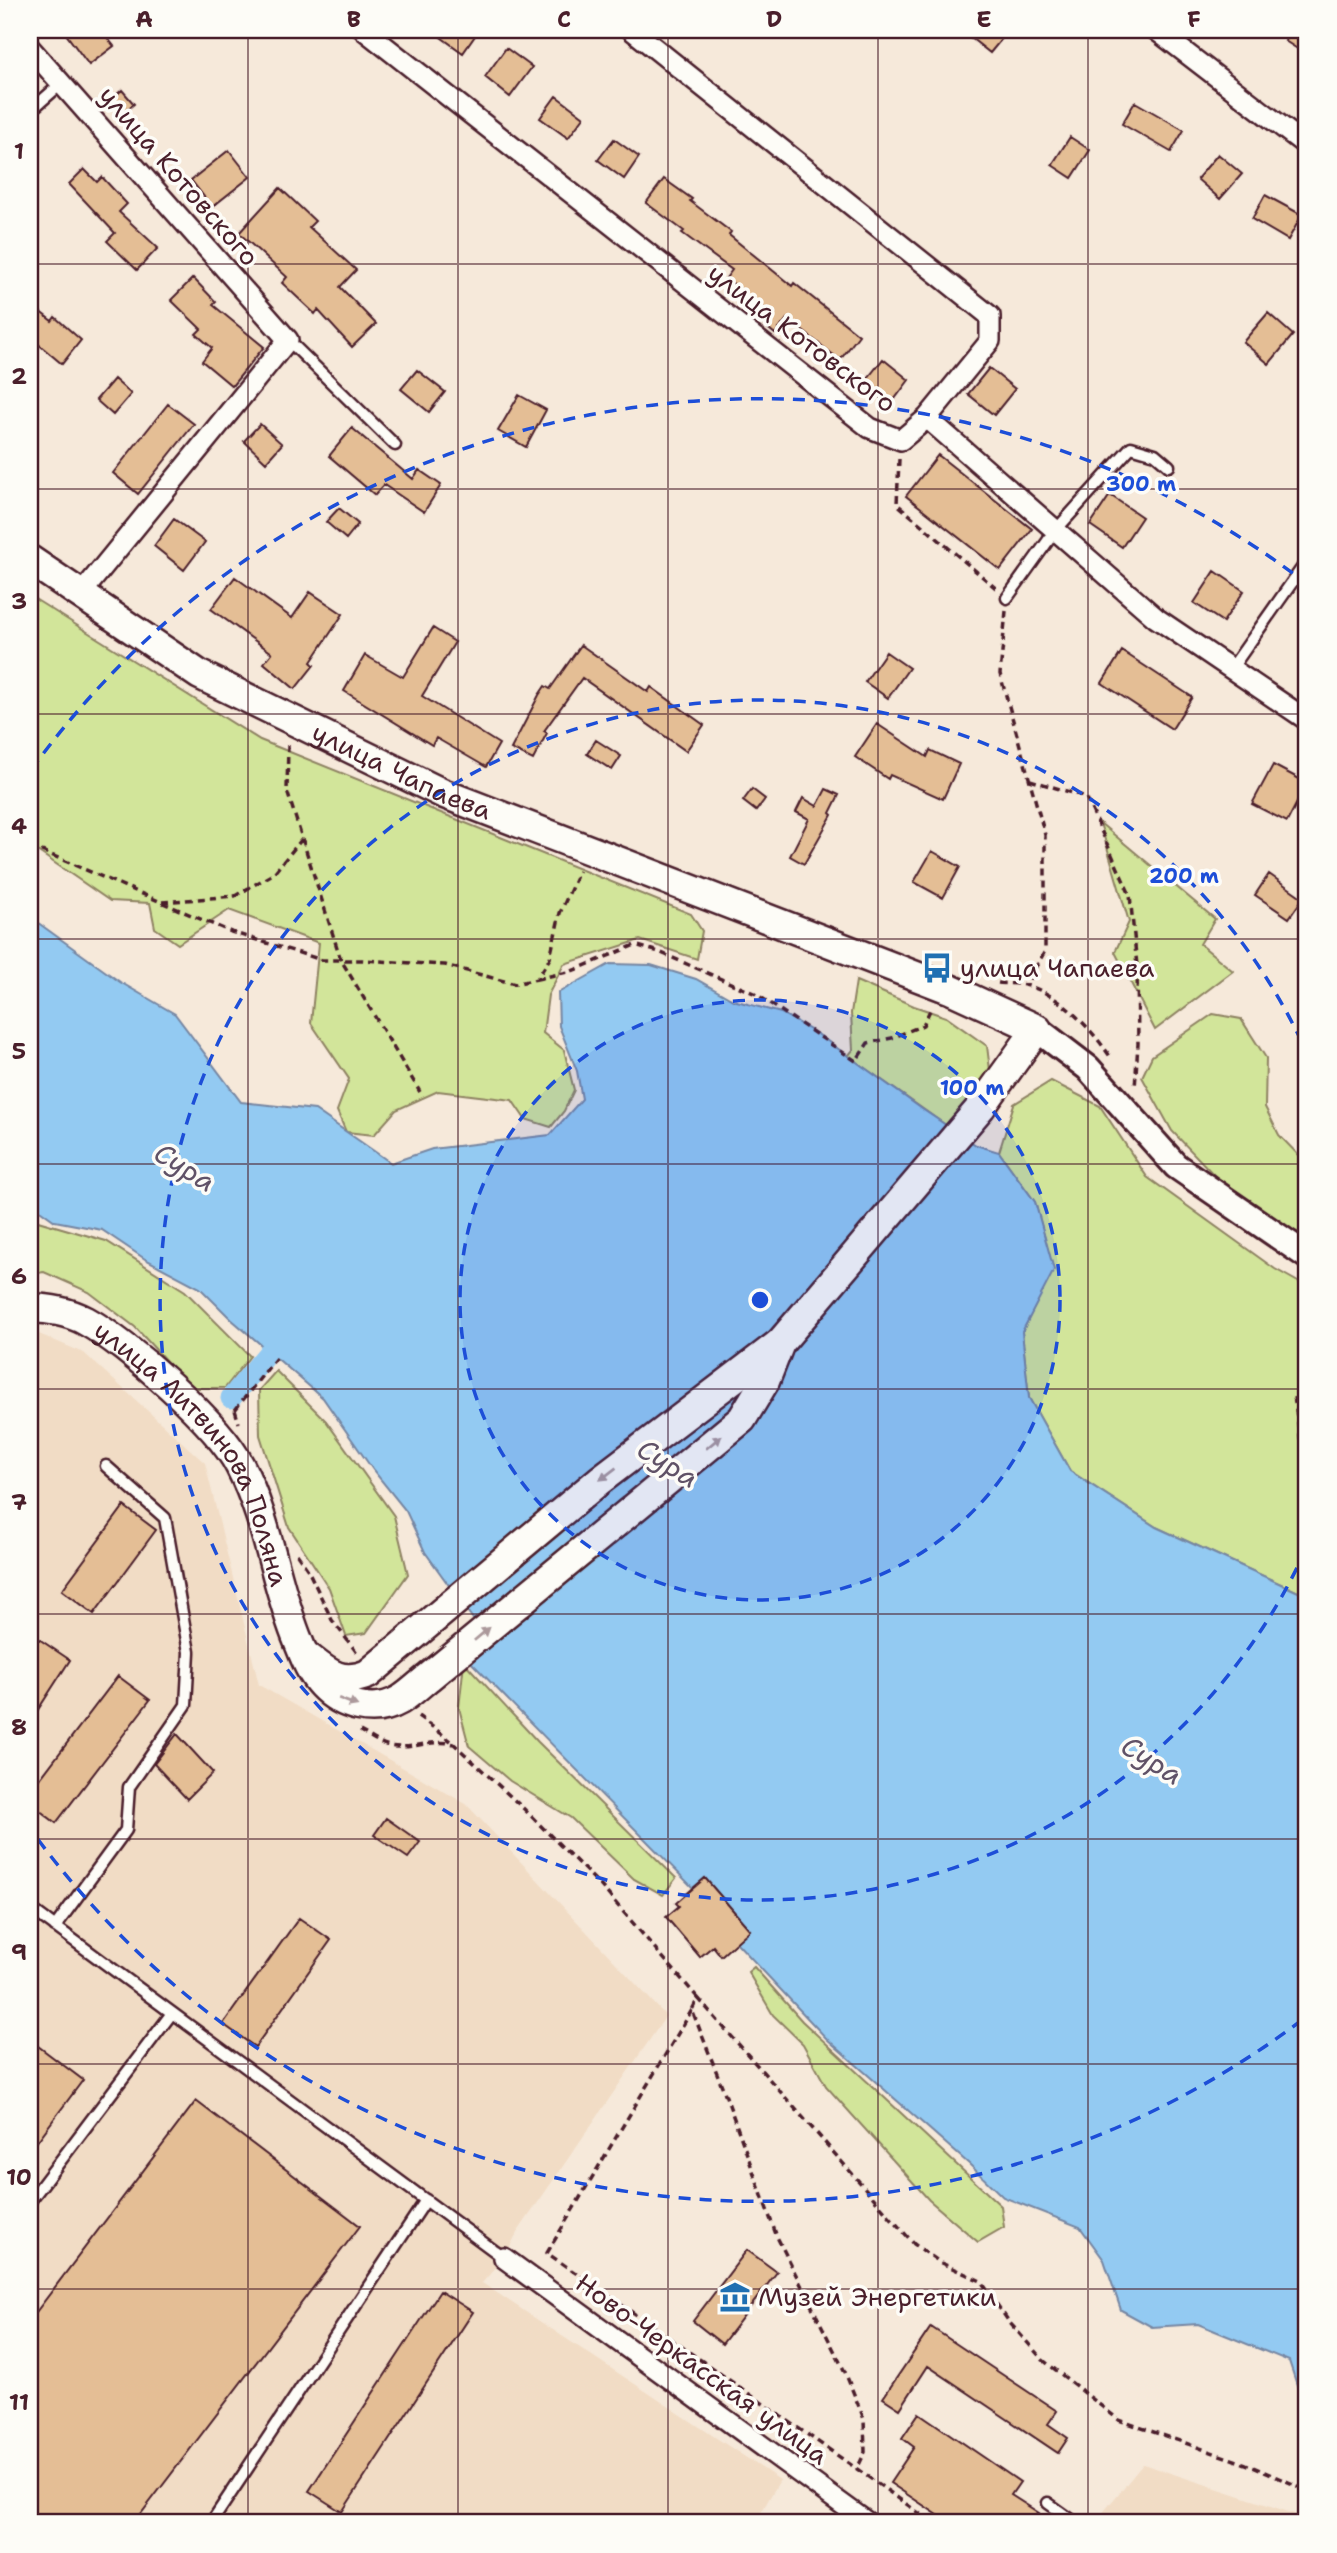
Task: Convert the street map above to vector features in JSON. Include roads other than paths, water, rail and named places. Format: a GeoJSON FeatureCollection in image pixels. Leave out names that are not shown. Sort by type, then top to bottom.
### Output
{"type":"FeatureCollection","features":[{"type":"Feature","properties":{"kind":"main road","name":"улица Чапаева"},"geometry":{"type":"LineString","coordinates":[[30,560],[200,675],[442,793],[951,990],[1037,1029]]}},
{"type":"Feature","properties":{"kind":"main road"},"geometry":{"type":"LineString","coordinates":[[304,1654],[329,1673],[344,1679],[355,1679],[368,1674],[600,1480],[780,1343],[981,1107],[1037,1029]]}},
{"type":"Feature","properties":{"kind":"main road","name":"улица Литвинова Поляна"},"geometry":{"type":"LineString","coordinates":[[30,1308],[59,1310],[86,1321],[109,1337],[163,1380],[228,1447],[240,1466],[255,1504],[292,1626],[304,1654],[321,1685],[337,1698],[354,1706],[370,1707],[400,1700],[741,1419],[765,1381],[780,1343]]}},
{"type":"Feature","properties":{"kind":"street","name":"улица Котовского"},"geometry":{"type":"LineString","coordinates":[[364,30],[870,428],[901,440],[928,418],[1156,618],[1307,720]]}},
{"type":"Feature","properties":{"kind":"street"},"geometry":{"type":"LineString","coordinates":[[632,30],[990,316],[990,341],[928,418]]}},
{"type":"Feature","properties":{"kind":"street"},"geometry":{"type":"LineString","coordinates":[[1156,30],[1307,146]]}},
{"type":"Feature","properties":{"kind":"street","name":"улица Котовского"},"geometry":{"type":"LineString","coordinates":[[30,48],[288,340]]}},
{"type":"Feature","properties":{"kind":"street"},"geometry":{"type":"LineString","coordinates":[[81,594],[288,340]]}},
{"type":"Feature","properties":{"kind":"street","name":"улица Чапаева"},"geometry":{"type":"LineString","coordinates":[[1037,1029],[1088,1068],[1176,1166],[1307,1256]]}},
{"type":"Feature","properties":{"kind":"street","name":"Ново-Черкасская улица"},"geometry":{"type":"LineString","coordinates":[[504,2258],[868,2523]]}},
{"type":"Feature","properties":{"kind":"lane"},"geometry":{"type":"LineString","coordinates":[[30,111],[63,83]]}},
{"type":"Feature","properties":{"kind":"lane"},"geometry":{"type":"LineString","coordinates":[[288,340],[395,445]]}},
{"type":"Feature","properties":{"kind":"lane"},"geometry":{"type":"LineString","coordinates":[[1007,598],[1055,531],[1131,447],[1155,454],[1169,466]]}},
{"type":"Feature","properties":{"kind":"lane"},"geometry":{"type":"LineString","coordinates":[[1231,670],[1307,561]]}},
{"type":"Feature","properties":{"kind":"lane"},"geometry":{"type":"LineString","coordinates":[[55,1927],[126,1830],[129,1787],[186,1705],[190,1652],[165,1518],[106,1466]]}},
{"type":"Feature","properties":{"kind":"lane"},"geometry":{"type":"LineString","coordinates":[[30,1908],[504,2258]]}},
{"type":"Feature","properties":{"kind":"lane"},"geometry":{"type":"LineString","coordinates":[[30,2201],[172,2013]]}},
{"type":"Feature","properties":{"kind":"lane"},"geometry":{"type":"LineString","coordinates":[[211,2523],[426,2200]]}},
{"type":"Feature","properties":{"kind":"lane"},"geometry":{"type":"LineString","coordinates":[[1048,2503],[1076,2523]]}},
{"type":"Feature","properties":{"kind":"water","name":"Сура"},"geometry":{"type":"Polygon","coordinates":[[[30,917],[120,982],[175,1014],[241,1102],[315,1110],[391,1163],[432,1149],[550,1135],[582,1099],[577,1071],[559,1026],[558,993],[610,964],[651,965],[696,979],[733,1000],[781,1013],[819,1035],[976,1145],[999,1152],[1035,1202],[1054,1270],[1022,1332],[1029,1398],[1070,1471],[1156,1527],[1307,1596],[1307,2395],[1299,2391],[1289,2361],[1198,2324],[1152,2327],[1121,2310],[1104,2260],[1080,2227],[1003,2197],[827,2039],[736,1942],[750,1930],[705,1878],[693,1888],[461,1652],[483,1633],[425,1552],[406,1511],[373,1470],[323,1398],[231,1319],[200,1288],[145,1259],[102,1230],[55,1221],[30,1203],[30,917]]]}},
{"type":"Feature","properties":{"kind":"waterway"},"geometry":{"type":"LineString","coordinates":[[231,1398],[269,1352]]}},
{"type":"Feature","properties":{"kind":"place","name":"улица Чапаева"},"geometry":{"type":"Point","coordinates":[937,968]}},
{"type":"Feature","properties":{"kind":"place","name":"Музей Энергетики"},"geometry":{"type":"Point","coordinates":[735,2297]}}]}
